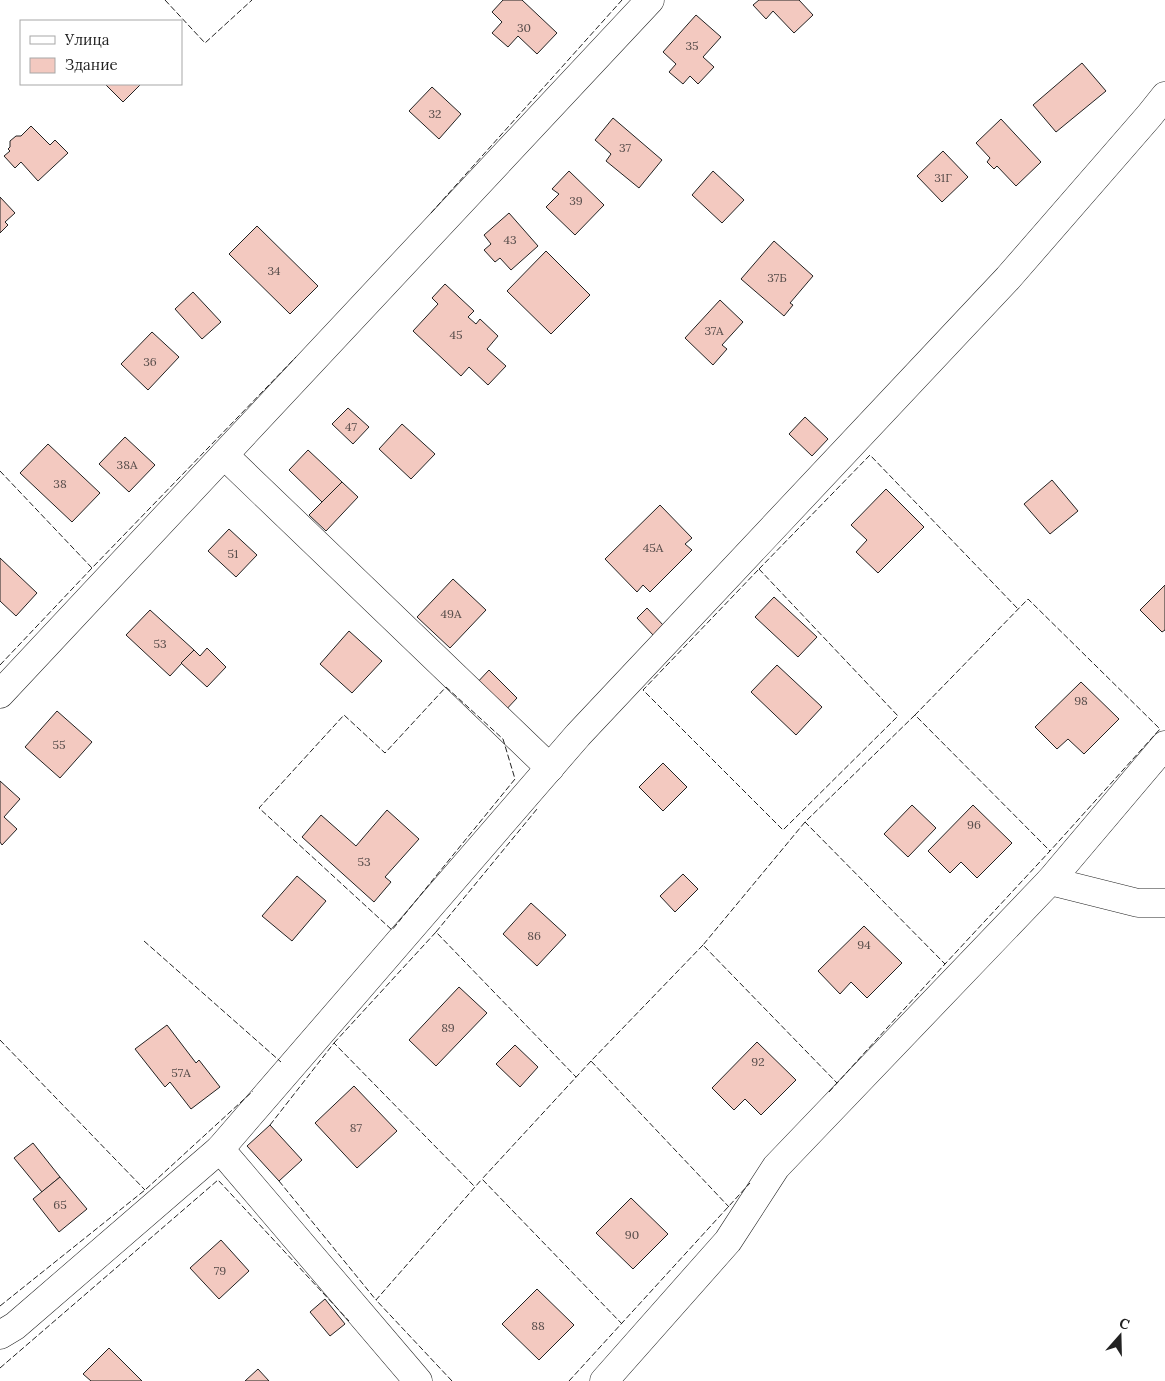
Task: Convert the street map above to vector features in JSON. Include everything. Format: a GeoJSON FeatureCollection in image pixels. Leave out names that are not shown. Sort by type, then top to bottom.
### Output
{"type":"FeatureCollection","features":[{"type":"Feature","properties":{"kind":"street"},"geometry":{"type":"LineString","coordinates":[[0,694],[650,0]]}},
{"type":"Feature","properties":{"kind":"street"},"geometry":{"type":"LineString","coordinates":[[0,1335],[15,1326],[220,1149],[578,735],[1008,278],[1165,96]]}},
{"type":"Feature","properties":{"kind":"street"},"geometry":{"type":"LineString","coordinates":[[224,455],[550,768]]}},
{"type":"Feature","properties":{"kind":"street"},"geometry":{"type":"LineString","coordinates":[[604,1381],[728,1241],[776,1167],[1050,881],[1165,746]]}},
{"type":"Feature","properties":{"kind":"street"},"geometry":{"type":"LineString","coordinates":[[1050,881],[1138,903],[1165,903]]}},
{"type":"Feature","properties":{"kind":"street"},"geometry":{"type":"LineString","coordinates":[[220,1149],[418,1381]]}},
{"type":"Feature","properties":{"kind":"building"},"geometry":{"type":"Polygon","coordinates":[[[503,0],[522,0],[557,33],[537,54],[518,36],[508,47],[492,33],[502,22],[492,12],[503,0]]]}},
{"type":"Feature","properties":{"kind":"building"},"geometry":{"type":"Polygon","coordinates":[[[759,0],[799,0],[813,15],[794,33],[773,11],[766,19],[753,5],[759,0]]]}},
{"type":"Feature","properties":{"kind":"building"},"geometry":{"type":"Polygon","coordinates":[[[696,15],[721,37],[703,57],[714,67],[698,84],[690,76],[683,84],[669,72],[676,64],[663,52],[696,15]]]}},
{"type":"Feature","properties":{"kind":"building"},"geometry":{"type":"Polygon","coordinates":[[[1082,63],[1106,91],[1056,132],[1033,105],[1082,63]]]}},
{"type":"Feature","properties":{"kind":"building"},"geometry":{"type":"Polygon","coordinates":[[[106,85],[140,85],[123,102],[106,85]]]}},
{"type":"Feature","properties":{"kind":"building"},"geometry":{"type":"Polygon","coordinates":[[[432,87],[461,114],[439,139],[409,111],[432,87]]]}},
{"type":"Feature","properties":{"kind":"building"},"geometry":{"type":"Polygon","coordinates":[[[613,118],[662,160],[639,188],[606,161],[611,154],[595,140],[613,118]]]}},
{"type":"Feature","properties":{"kind":"building"},"geometry":{"type":"Polygon","coordinates":[[[1001,119],[1041,162],[1016,186],[997,166],[994,169],[987,162],[990,158],[976,143],[1001,119]]]}},
{"type":"Feature","properties":{"kind":"building"},"geometry":{"type":"Polygon","coordinates":[[[31,126],[50,145],[55,140],[68,153],[38,181],[21,162],[15,168],[4,156],[10,151],[8,149],[10,141],[16,136],[21,136],[31,126]]]}},
{"type":"Feature","properties":{"kind":"building"},"geometry":{"type":"Polygon","coordinates":[[[943,151],[968,177],[942,202],[917,176],[943,151]]]}},
{"type":"Feature","properties":{"kind":"building"},"geometry":{"type":"Polygon","coordinates":[[[569,171],[604,205],[575,235],[546,207],[559,194],[552,189],[569,171]]]}},
{"type":"Feature","properties":{"kind":"building"},"geometry":{"type":"Polygon","coordinates":[[[713,171],[744,200],[722,223],[692,195],[713,171]]]}},
{"type":"Feature","properties":{"kind":"building"},"geometry":{"type":"Polygon","coordinates":[[[0,197],[15,213],[5,222],[8,225],[0,233],[0,197]]]}},
{"type":"Feature","properties":{"kind":"building"},"geometry":{"type":"Polygon","coordinates":[[[509,213],[538,246],[511,270],[500,258],[495,262],[484,250],[491,244],[484,235],[509,213]]]}},
{"type":"Feature","properties":{"kind":"building"},"geometry":{"type":"Polygon","coordinates":[[[257,226],[318,286],[290,314],[229,254],[257,226]]]}},
{"type":"Feature","properties":{"kind":"building"},"geometry":{"type":"Polygon","coordinates":[[[774,241],[813,276],[790,303],[793,305],[784,316],[741,279],[774,241]]]}},
{"type":"Feature","properties":{"kind":"building"},"geometry":{"type":"Polygon","coordinates":[[[546,251],[590,295],[551,334],[507,291],[546,251]]]}},
{"type":"Feature","properties":{"kind":"building"},"geometry":{"type":"Polygon","coordinates":[[[445,284],[474,311],[468,317],[476,324],[480,319],[498,336],[487,349],[506,366],[488,385],[469,367],[461,376],[413,331],[438,304],[432,298],[445,284]]]}},
{"type":"Feature","properties":{"kind":"building"},"geometry":{"type":"Polygon","coordinates":[[[193,292],[221,322],[202,339],[175,309],[193,292]]]}},
{"type":"Feature","properties":{"kind":"building"},"geometry":{"type":"Polygon","coordinates":[[[720,300],[743,322],[722,345],[727,349],[713,365],[685,338],[720,300]]]}},
{"type":"Feature","properties":{"kind":"building"},"geometry":{"type":"Polygon","coordinates":[[[152,332],[179,357],[148,390],[121,364],[152,332]]]}},
{"type":"Feature","properties":{"kind":"building"},"geometry":{"type":"Polygon","coordinates":[[[348,408],[369,427],[353,444],[332,424],[348,408]]]}},
{"type":"Feature","properties":{"kind":"building"},"geometry":{"type":"Polygon","coordinates":[[[805,417],[828,439],[812,456],[789,434],[805,417]]]}},
{"type":"Feature","properties":{"kind":"building"},"geometry":{"type":"Polygon","coordinates":[[[402,424],[435,454],[411,479],[379,449],[402,424]]]}},
{"type":"Feature","properties":{"kind":"building"},"geometry":{"type":"Polygon","coordinates":[[[125,437],[155,465],[129,492],[99,464],[125,437]]]}},
{"type":"Feature","properties":{"kind":"building"},"geometry":{"type":"Polygon","coordinates":[[[48,444],[100,493],[72,522],[20,473],[48,444]]]}},
{"type":"Feature","properties":{"kind":"building"},"geometry":{"type":"Polygon","coordinates":[[[308,450],[342,482],[322,502],[289,470],[308,450]]]}},
{"type":"Feature","properties":{"kind":"building"},"geometry":{"type":"Polygon","coordinates":[[[1052,480],[1078,511],[1050,534],[1024,504],[1052,480]]]}},
{"type":"Feature","properties":{"kind":"building"},"geometry":{"type":"Polygon","coordinates":[[[342,482],[358,497],[326,531],[309,515],[342,482]]]}},
{"type":"Feature","properties":{"kind":"building"},"geometry":{"type":"Polygon","coordinates":[[[886,489],[924,527],[878,573],[856,552],[867,540],[851,525],[886,489]]]}},
{"type":"Feature","properties":{"kind":"building"},"geometry":{"type":"Polygon","coordinates":[[[660,505],[692,538],[685,544],[692,550],[650,592],[643,585],[637,592],[605,559],[660,505]]]}},
{"type":"Feature","properties":{"kind":"building"},"geometry":{"type":"Polygon","coordinates":[[[229,529],[257,555],[236,577],[208,551],[229,529]]]}},
{"type":"Feature","properties":{"kind":"building"},"geometry":{"type":"Polygon","coordinates":[[[0,558],[37,593],[16,616],[0,601],[0,558]]]}},
{"type":"Feature","properties":{"kind":"building"},"geometry":{"type":"Polygon","coordinates":[[[453,579],[486,610],[450,648],[417,617],[453,579]]]}},
{"type":"Feature","properties":{"kind":"building"},"geometry":{"type":"Polygon","coordinates":[[[1165,585],[1165,630],[1162,632],[1140,610],[1165,585]]]}},
{"type":"Feature","properties":{"kind":"building"},"geometry":{"type":"Polygon","coordinates":[[[774,597],[817,637],[798,657],[755,617],[774,597]]]}},
{"type":"Feature","properties":{"kind":"building"},"geometry":{"type":"Polygon","coordinates":[[[647,608],[664,626],[654,636],[637,618],[647,608]]]}},
{"type":"Feature","properties":{"kind":"building"},"geometry":{"type":"Polygon","coordinates":[[[150,610],[194,650],[170,676],[126,635],[150,610]]]}},
{"type":"Feature","properties":{"kind":"building"},"geometry":{"type":"Polygon","coordinates":[[[349,631],[382,661],[352,693],[320,664],[349,631]]]}},
{"type":"Feature","properties":{"kind":"building"},"geometry":{"type":"Polygon","coordinates":[[[207,648],[226,667],[207,687],[181,663],[194,650],[200,656],[207,648]]]}},
{"type":"Feature","properties":{"kind":"building"},"geometry":{"type":"Polygon","coordinates":[[[777,665],[822,707],[796,735],[751,692],[777,665]]]}},
{"type":"Feature","properties":{"kind":"building"},"geometry":{"type":"Polygon","coordinates":[[[489,670],[517,698],[503,713],[474,686],[489,670]]]}},
{"type":"Feature","properties":{"kind":"building"},"geometry":{"type":"Polygon","coordinates":[[[1081,682],[1119,719],[1084,754],[1068,739],[1057,749],[1035,727],[1081,682]]]}},
{"type":"Feature","properties":{"kind":"building"},"geometry":{"type":"Polygon","coordinates":[[[57,711],[92,742],[60,778],[25,747],[57,711]]]}},
{"type":"Feature","properties":{"kind":"building"},"geometry":{"type":"Polygon","coordinates":[[[663,763],[687,787],[663,811],[639,787],[663,763]]]}},
{"type":"Feature","properties":{"kind":"building"},"geometry":{"type":"Polygon","coordinates":[[[0,781],[20,799],[4,817],[17,829],[2,845],[0,842],[0,781]]]}},
{"type":"Feature","properties":{"kind":"building"},"geometry":{"type":"Polygon","coordinates":[[[912,805],[936,828],[908,857],[884,834],[912,805]]]}},
{"type":"Feature","properties":{"kind":"building"},"geometry":{"type":"Polygon","coordinates":[[[973,805],[1012,843],[977,878],[961,862],[950,873],[928,851],[973,805]]]}},
{"type":"Feature","properties":{"kind":"building"},"geometry":{"type":"Polygon","coordinates":[[[387,810],[419,839],[385,877],[391,882],[374,902],[302,837],[321,815],[356,846],[387,810]]]}},
{"type":"Feature","properties":{"kind":"building"},"geometry":{"type":"Polygon","coordinates":[[[683,874],[698,889],[675,912],[660,896],[683,874]]]}},
{"type":"Feature","properties":{"kind":"building"},"geometry":{"type":"Polygon","coordinates":[[[297,876],[326,901],[292,941],[262,916],[297,876]]]}},
{"type":"Feature","properties":{"kind":"building"},"geometry":{"type":"Polygon","coordinates":[[[531,903],[566,935],[537,966],[503,934],[531,903]]]}},
{"type":"Feature","properties":{"kind":"building"},"geometry":{"type":"Polygon","coordinates":[[[864,926],[902,963],[867,998],[851,982],[840,994],[818,971],[864,926]]]}},
{"type":"Feature","properties":{"kind":"building"},"geometry":{"type":"Polygon","coordinates":[[[459,987],[487,1013],[436,1066],[409,1040],[459,987]]]}},
{"type":"Feature","properties":{"kind":"building"},"geometry":{"type":"Polygon","coordinates":[[[167,1025],[196,1063],[199,1060],[220,1087],[191,1109],[170,1082],[165,1087],[135,1049],[167,1025]]]}},
{"type":"Feature","properties":{"kind":"building"},"geometry":{"type":"Polygon","coordinates":[[[757,1042],[796,1080],[761,1115],[745,1099],[734,1110],[712,1088],[757,1042]]]}},
{"type":"Feature","properties":{"kind":"building"},"geometry":{"type":"Polygon","coordinates":[[[515,1045],[538,1067],[520,1087],[496,1064],[515,1045]]]}},
{"type":"Feature","properties":{"kind":"building"},"geometry":{"type":"Polygon","coordinates":[[[354,1086],[397,1131],[357,1168],[315,1123],[354,1086]]]}},
{"type":"Feature","properties":{"kind":"building"},"geometry":{"type":"Polygon","coordinates":[[[270,1125],[302,1160],[279,1181],[247,1146],[270,1125]]]}},
{"type":"Feature","properties":{"kind":"building"},"geometry":{"type":"Polygon","coordinates":[[[33,1143],[60,1177],[42,1192],[14,1158],[33,1143]]]}},
{"type":"Feature","properties":{"kind":"building"},"geometry":{"type":"Polygon","coordinates":[[[60,1177],[87,1209],[59,1232],[33,1199],[60,1177]]]}},
{"type":"Feature","properties":{"kind":"building"},"geometry":{"type":"Polygon","coordinates":[[[631,1198],[668,1234],[633,1269],[596,1233],[631,1198]]]}},
{"type":"Feature","properties":{"kind":"building"},"geometry":{"type":"Polygon","coordinates":[[[221,1240],[249,1271],[219,1299],[190,1268],[221,1240]]]}},
{"type":"Feature","properties":{"kind":"building"},"geometry":{"type":"Polygon","coordinates":[[[537,1289],[574,1325],[539,1360],[502,1324],[537,1289]]]}},
{"type":"Feature","properties":{"kind":"building"},"geometry":{"type":"Polygon","coordinates":[[[325,1299],[345,1324],[330,1336],[310,1312],[325,1299]]]}},
{"type":"Feature","properties":{"kind":"building"},"geometry":{"type":"Polygon","coordinates":[[[109,1348],[142,1381],[91,1381],[83,1374],[109,1348]]]}},
{"type":"Feature","properties":{"kind":"building"},"geometry":{"type":"Polygon","coordinates":[[[258,1369],[269,1381],[245,1381],[258,1369]]]}},
{"type":"Feature","properties":{"kind":"fence"},"geometry":{"type":"LineString","coordinates":[[165,0],[205,43],[252,0]]}},
{"type":"Feature","properties":{"kind":"fence"},"geometry":{"type":"LineString","coordinates":[[431,213],[622,0]]}},
{"type":"Feature","properties":{"kind":"fence"},"geometry":{"type":"LineString","coordinates":[[0,665],[296,357]]}},
{"type":"Feature","properties":{"kind":"fence"},"geometry":{"type":"LineString","coordinates":[[759,569],[870,455],[1018,609]]}},
{"type":"Feature","properties":{"kind":"fence"},"geometry":{"type":"LineString","coordinates":[[0,471],[92,568]]}},
{"type":"Feature","properties":{"kind":"fence"},"geometry":{"type":"LineString","coordinates":[[759,569],[898,716],[783,830],[643,690],[759,569]]}},
{"type":"Feature","properties":{"kind":"fence"},"geometry":{"type":"LineString","coordinates":[[829,1092],[1050,851],[1160,729],[1028,599],[915,715],[1050,851]]}},
{"type":"Feature","properties":{"kind":"fence"},"geometry":{"type":"LineString","coordinates":[[446,687],[503,739],[515,779],[392,930],[259,808],[344,715],[385,753],[446,687]]}},
{"type":"Feature","properties":{"kind":"fence"},"geometry":{"type":"LineString","coordinates":[[915,715],[805,822],[945,964]]}},
{"type":"Feature","properties":{"kind":"fence"},"geometry":{"type":"LineString","coordinates":[[436,932],[537,809]]}},
{"type":"Feature","properties":{"kind":"fence"},"geometry":{"type":"LineString","coordinates":[[805,822],[703,945],[837,1083]]}},
{"type":"Feature","properties":{"kind":"fence"},"geometry":{"type":"LineString","coordinates":[[334,1043],[436,932],[576,1077]]}},
{"type":"Feature","properties":{"kind":"fence"},"geometry":{"type":"LineString","coordinates":[[144,941],[281,1062]]}},
{"type":"Feature","properties":{"kind":"fence"},"geometry":{"type":"LineString","coordinates":[[703,945],[591,1061],[729,1207]]}},
{"type":"Feature","properties":{"kind":"fence"},"geometry":{"type":"LineString","coordinates":[[0,1040],[145,1190]]}},
{"type":"Feature","properties":{"kind":"fence"},"geometry":{"type":"LineString","coordinates":[[270,1125],[334,1043],[475,1187]]}},
{"type":"Feature","properties":{"kind":"fence"},"geometry":{"type":"LineString","coordinates":[[591,1061],[482,1179],[622,1324]]}},
{"type":"Feature","properties":{"kind":"fence"},"geometry":{"type":"LineString","coordinates":[[0,1306],[145,1190],[253,1091]]}},
{"type":"Feature","properties":{"kind":"fence"},"geometry":{"type":"LineString","coordinates":[[452,1381],[376,1300],[482,1179]]}},
{"type":"Feature","properties":{"kind":"fence"},"geometry":{"type":"LineString","coordinates":[[0,1368],[218,1180],[349,1321]]}},
{"type":"Feature","properties":{"kind":"fence"},"geometry":{"type":"LineString","coordinates":[[279,1181],[376,1300]]}},
{"type":"Feature","properties":{"kind":"fence"},"geometry":{"type":"LineString","coordinates":[[569,1381],[750,1183]]}}]}
